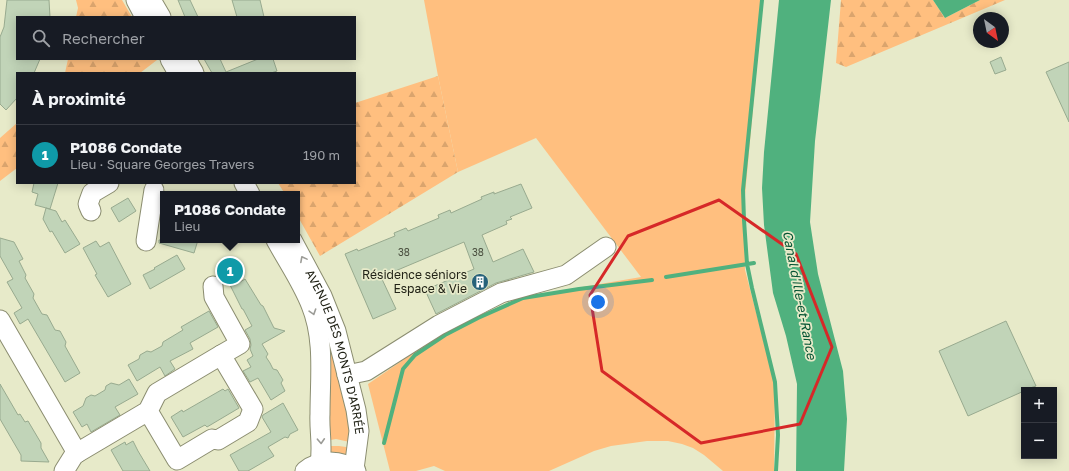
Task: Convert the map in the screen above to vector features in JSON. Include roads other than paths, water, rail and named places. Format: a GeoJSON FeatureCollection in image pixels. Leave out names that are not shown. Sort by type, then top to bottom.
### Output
{"type":"FeatureCollection","features":[{"type":"Feature","properties":{"kind":"street"},"geometry":{"type":"LineString","coordinates":[[136,0],[144,16]]}},
{"type":"Feature","properties":{"kind":"street"},"geometry":{"type":"LineString","coordinates":[[151,0],[161,16]]}},
{"type":"Feature","properties":{"kind":"street"},"geometry":{"type":"LineString","coordinates":[[171,60],[177,72]]}},
{"type":"Feature","properties":{"kind":"street"},"geometry":{"type":"LineString","coordinates":[[187,60],[193,72]]}},
{"type":"Feature","properties":{"kind":"street"},"geometry":{"type":"LineString","coordinates":[[91,211],[88,204],[92,193],[107,184]]}},
{"type":"Feature","properties":{"kind":"street"},"geometry":{"type":"LineString","coordinates":[[146,241],[154,185]]}},
{"type":"Feature","properties":{"kind":"street","name":"AVENUE DES MONTS D'ARRÉE"},"geometry":{"type":"LineString","coordinates":[[278,243],[305,290],[314,313],[319,335],[321,377],[320,416],[322,444],[312,467]]}},
{"type":"Feature","properties":{"kind":"street","name":"AVENUE DES MONTS D'ARRÉE"},"geometry":{"type":"LineString","coordinates":[[294,243],[330,313],[336,331],[356,410],[359,431],[355,470]]}},
{"type":"Feature","properties":{"kind":"street"},"geometry":{"type":"LineString","coordinates":[[347,375],[366,371],[439,325],[501,293],[566,275],[606,247]]}},
{"type":"Feature","properties":{"kind":"street"},"geometry":{"type":"LineString","coordinates":[[64,471],[74,455],[148,412],[157,393],[240,344],[214,297],[213,286]]}},
{"type":"Feature","properties":{"kind":"street"},"geometry":{"type":"LineString","coordinates":[[0,320],[77,453]]}},
{"type":"Feature","properties":{"kind":"street"},"geometry":{"type":"LineString","coordinates":[[148,412],[177,460],[212,439],[218,440],[248,422],[253,409],[221,355]]}},
{"type":"Feature","properties":{"kind":"street"},"geometry":{"type":"LineString","coordinates":[[312,467],[336,462],[355,470]]}},
{"type":"Feature","properties":{"kind":"water","name":"Canal d'Ille-et-Rance"},"geometry":{"type":"Polygon","coordinates":[[[779,0],[831,0],[815,141],[810,222],[818,274],[843,371],[847,419],[844,471],[796,471],[797,384],[786,336],[773,293],[764,225],[762,188],[764,152],[779,0]]]}},
{"type":"Feature","properties":{"kind":"water"},"geometry":{"type":"Polygon","coordinates":[[[933,0],[980,0],[945,18],[933,0]]]}},
{"type":"Feature","properties":{"kind":"waterway"},"geometry":{"type":"LineString","coordinates":[[762,0],[743,190],[747,264],[775,382],[778,435],[776,471]]}},
{"type":"Feature","properties":{"kind":"waterway"},"geometry":{"type":"LineString","coordinates":[[666,277],[754,263]]}},
{"type":"Feature","properties":{"kind":"waterway"},"geometry":{"type":"LineString","coordinates":[[384,443],[403,369],[415,355],[445,335],[478,318],[523,298],[652,280]]}},
{"type":"Feature","properties":{"kind":"place","name":"P1086 Condate"},"geometry":{"type":"Point","coordinates":[230,271]}},
{"type":"Feature","properties":{"kind":"place","name":"Résidence séniors Espace & Vie"},"geometry":{"type":"Point","coordinates":[480,282]}}]}
